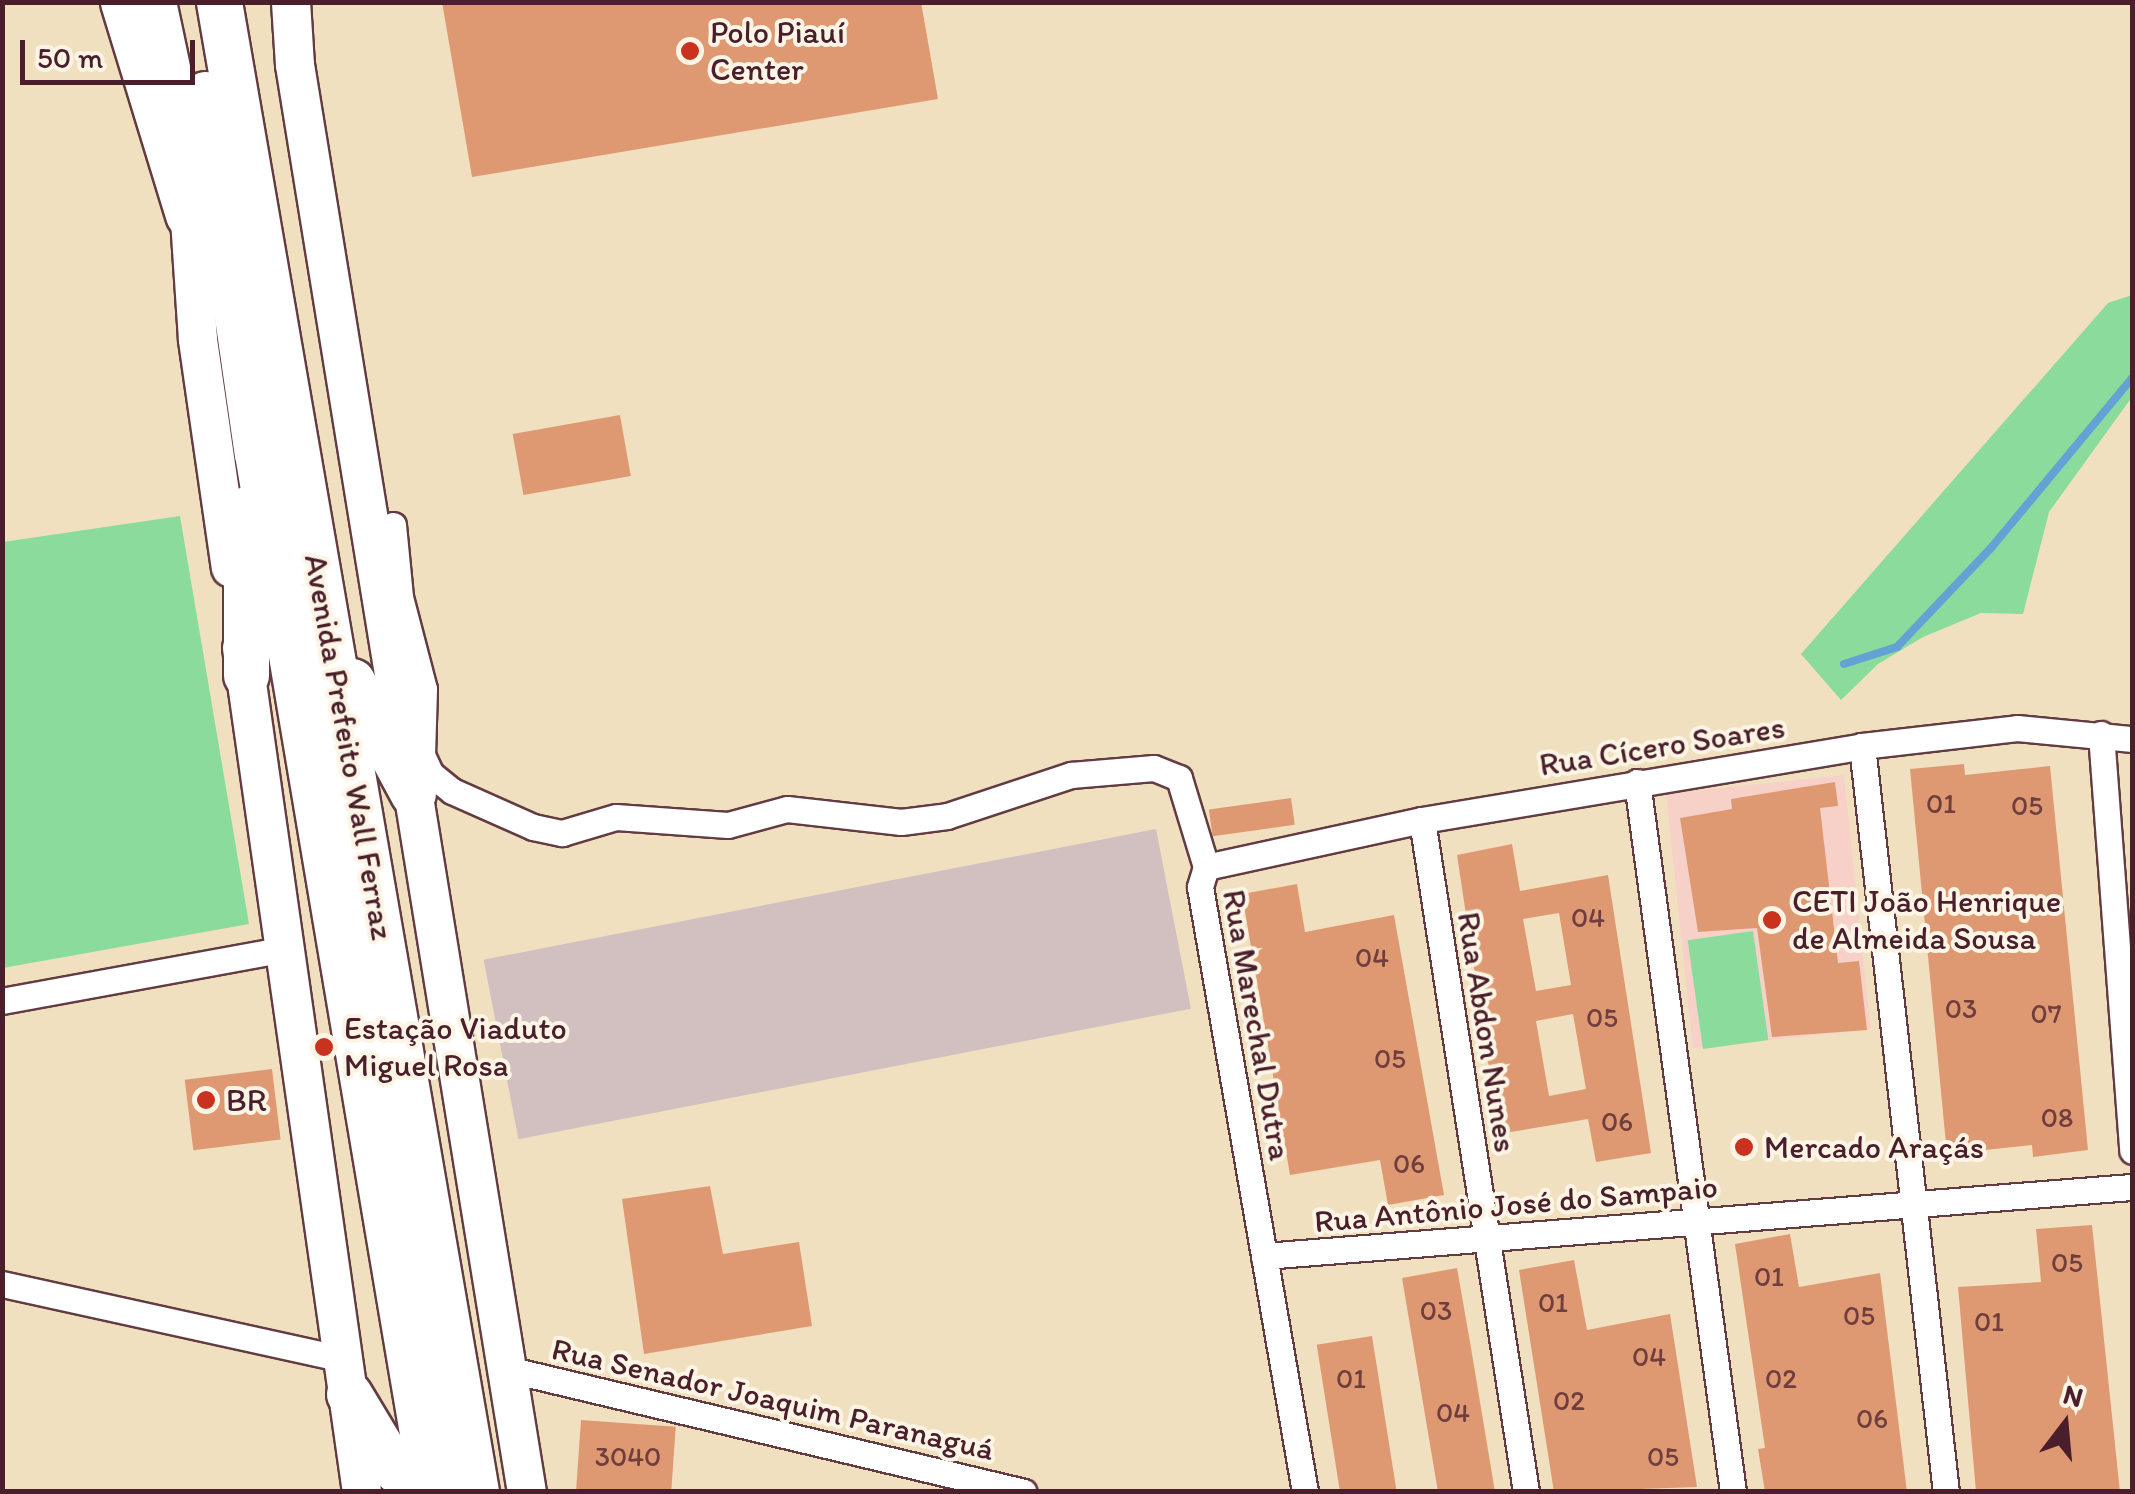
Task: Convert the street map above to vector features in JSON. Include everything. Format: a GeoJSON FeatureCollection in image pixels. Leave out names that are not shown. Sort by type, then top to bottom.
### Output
{"type":"FeatureCollection","features":[{"type":"Feature","properties":{"kind":"highway"},"geometry":{"type":"LineString","coordinates":[[123,2],[188,215]]}},
{"type":"Feature","properties":{"kind":"highway","name":"Avenida Prefeito Wall Ferraz"},"geometry":{"type":"LineString","coordinates":[[193,2],[242,241],[264,372],[432,1492]]}},
{"type":"Feature","properties":{"kind":"highway","name":"Avenida Prefeito Wall Ferraz"},"geometry":{"type":"LineString","coordinates":[[218,2],[242,241]]}},
{"type":"Feature","properties":{"kind":"highway"},"geometry":{"type":"LineString","coordinates":[[246,675],[264,372],[287,263],[249,2]]}},
{"type":"Feature","properties":{"kind":"highway","name":"Avenida Prefeito Wall Ferraz"},"geometry":{"type":"LineString","coordinates":[[264,372],[334,648],[476,1492]]}},
{"type":"Feature","properties":{"kind":"highway"},"geometry":{"type":"LineString","coordinates":[[334,648],[414,768]]}},
{"type":"Feature","properties":{"kind":"highway"},"geometry":{"type":"LineString","coordinates":[[346,1376],[393,1468],[422,1492]]}},
{"type":"Feature","properties":{"kind":"main road"},"geometry":{"type":"LineString","coordinates":[[156,2],[184,129],[198,340],[281,950],[362,1492]]}},
{"type":"Feature","properties":{"kind":"main road","name":"Avenida Prefeito Wall Ferraz"},"geometry":{"type":"LineString","coordinates":[[291,2],[294,65],[414,768],[527,1492]]}},
{"type":"Feature","properties":{"kind":"street"},"geometry":{"type":"LineString","coordinates":[[393,525],[400,597],[424,689],[414,768]]}},
{"type":"Feature","properties":{"kind":"street","name":"Rua Cícero Soares"},"geometry":{"type":"LineString","coordinates":[[1206,867],[1422,820],[1862,746],[2017,728],[2132,739]]}},
{"type":"Feature","properties":{"kind":"street"},"geometry":{"type":"LineString","coordinates":[[2101,734],[2132,1151]]}},
{"type":"Feature","properties":{"kind":"street"},"geometry":{"type":"LineString","coordinates":[[1862,746],[1946,1492]]}},
{"type":"Feature","properties":{"kind":"street","name":"Rua Marechal Dutra"},"geometry":{"type":"LineString","coordinates":[[414,768],[430,774],[452,792],[562,833],[616,818],[668,826],[728,825],[787,808],[901,822],[947,816],[1071,776],[1154,768],[1179,778],[1206,867],[1200,887],[1305,1492]]}},
{"type":"Feature","properties":{"kind":"street"},"geometry":{"type":"LineString","coordinates":[[1638,782],[1733,1492]]}},
{"type":"Feature","properties":{"kind":"street","name":"Rua Abdon Nunes"},"geometry":{"type":"LineString","coordinates":[[1422,820],[1526,1492]]}},
{"type":"Feature","properties":{"kind":"street"},"geometry":{"type":"LineString","coordinates":[[2,1001],[281,950]]}},
{"type":"Feature","properties":{"kind":"street","name":"Rua Antônio José do Sampaio"},"geometry":{"type":"LineString","coordinates":[[1264,1256],[2132,1187]]}},
{"type":"Feature","properties":{"kind":"street"},"geometry":{"type":"LineString","coordinates":[[2,1284],[346,1376]]}},
{"type":"Feature","properties":{"kind":"street","name":"Rua Senador Joaquim Paranaguá"},"geometry":{"type":"LineString","coordinates":[[507,1369],[1024,1492]]}},
{"type":"Feature","properties":{"kind":"shaded area","name":"CETI João Henrique de Almeida Sousa"},"geometry":{"type":"Polygon","coordinates":[[[1844,775],[1871,1030],[1693,1048],[1666,794],[1844,775]]]}},
{"type":"Feature","properties":{"kind":"shaded area"},"geometry":{"type":"Polygon","coordinates":[[[1156,829],[1191,1009],[519,1139],[484,960],[1156,829]]]}},
{"type":"Feature","properties":{"kind":"green space"},"geometry":{"type":"Polygon","coordinates":[[[2132,295],[2132,397],[2049,512],[2023,614],[1981,613],[1923,637],[1878,664],[1841,700],[1801,654],[2108,303],[2132,295]]]}},
{"type":"Feature","properties":{"kind":"green space"},"geometry":{"type":"Polygon","coordinates":[[[180,516],[249,924],[3,968],[3,542],[180,516]]]}},
{"type":"Feature","properties":{"kind":"green space"},"geometry":{"type":"Polygon","coordinates":[[[1753,931],[1768,1040],[1703,1049],[1688,940],[1753,931]]]}},
{"type":"Feature","properties":{"kind":"building","name":"Polo Piauí Center"},"geometry":{"type":"Polygon","coordinates":[[[442,2],[921,2],[938,99],[472,177],[442,2]]]}},
{"type":"Feature","properties":{"kind":"building"},"geometry":{"type":"Polygon","coordinates":[[[620,415],[631,476],[523,495],[513,434],[620,415]]]}},
{"type":"Feature","properties":{"kind":"building"},"geometry":{"type":"Polygon","coordinates":[[[1964,764],[1965,775],[2050,766],[2088,1150],[2033,1157],[2032,1145],[1947,1154],[1910,769],[1964,764]]]}},
{"type":"Feature","properties":{"kind":"building","name":"CETI João Henrique de Almeida Sousa"},"geometry":{"type":"Polygon","coordinates":[[[1835,782],[1838,806],[1820,808],[1838,963],[1859,961],[1867,1030],[1772,1037],[1757,928],[1698,932],[1680,818],[1732,809],[1731,799],[1835,782]]]}},
{"type":"Feature","properties":{"kind":"building"},"geometry":{"type":"Polygon","coordinates":[[[1291,798],[1295,825],[1213,836],[1209,810],[1291,798]]]}},
{"type":"Feature","properties":{"kind":"building"},"geometry":{"type":"Polygon","coordinates":[[[1512,844],[1520,891],[1608,875],[1651,1153],[1596,1162],[1588,1119],[1499,1134],[1457,855],[1512,844]],[[1559,913],[1523,919],[1536,991],[1571,985],[1559,913]],[[1573,1014],[1536,1021],[1549,1096],[1586,1089],[1573,1014]]]}},
{"type":"Feature","properties":{"kind":"building"},"geometry":{"type":"Polygon","coordinates":[[[1297,884],[1305,932],[1394,915],[1444,1195],[1388,1205],[1380,1160],[1290,1175],[1242,894],[1297,884]]]}},
{"type":"Feature","properties":{"kind":"building"},"geometry":{"type":"Polygon","coordinates":[[[272,1069],[281,1139],[193,1150],[185,1080],[272,1069]]]}},
{"type":"Feature","properties":{"kind":"building"},"geometry":{"type":"Polygon","coordinates":[[[710,1186],[723,1254],[799,1242],[812,1326],[644,1354],[622,1199],[710,1186]]]}},
{"type":"Feature","properties":{"kind":"building"},"geometry":{"type":"Polygon","coordinates":[[[2092,1225],[2120,1492],[1976,1492],[1958,1287],[2041,1282],[2036,1229],[2092,1225]]]}},
{"type":"Feature","properties":{"kind":"building"},"geometry":{"type":"Polygon","coordinates":[[[1790,1234],[1799,1287],[1880,1273],[1907,1492],[1765,1492],[1758,1449],[1765,1448],[1735,1244],[1790,1234]]]}},
{"type":"Feature","properties":{"kind":"building"},"geometry":{"type":"Polygon","coordinates":[[[1574,1260],[1587,1330],[1670,1314],[1697,1487],[1554,1492],[1519,1270],[1574,1260]]]}},
{"type":"Feature","properties":{"kind":"building"},"geometry":{"type":"Polygon","coordinates":[[[1457,1268],[1495,1492],[1438,1492],[1402,1278],[1457,1268]]]}},
{"type":"Feature","properties":{"kind":"building"},"geometry":{"type":"Polygon","coordinates":[[[1372,1336],[1397,1492],[1340,1492],[1317,1345],[1372,1336]]]}},
{"type":"Feature","properties":{"kind":"building"},"geometry":{"type":"Polygon","coordinates":[[[581,1420],[676,1427],[671,1492],[576,1492],[581,1420]]]}},
{"type":"Feature","properties":{"kind":"waterway"},"geometry":{"type":"LineString","coordinates":[[1844,664],[1897,647],[1991,548],[2132,378]]}},
{"type":"Feature","properties":{"kind":"place","name":"Polo Piauí Center"},"geometry":{"type":"Point","coordinates":[690,51]}},
{"type":"Feature","properties":{"kind":"place","name":"CETI João Henrique de Almeida Sousa"},"geometry":{"type":"Point","coordinates":[1772,920]}},
{"type":"Feature","properties":{"kind":"place","name":"Estação Viaduto Miguel Rosa"},"geometry":{"type":"Point","coordinates":[324,1047]}},
{"type":"Feature","properties":{"kind":"place","name":"BR"},"geometry":{"type":"Point","coordinates":[206,1100]}},
{"type":"Feature","properties":{"kind":"place","name":"Mercado Araçás"},"geometry":{"type":"Point","coordinates":[1744,1147]}}]}
